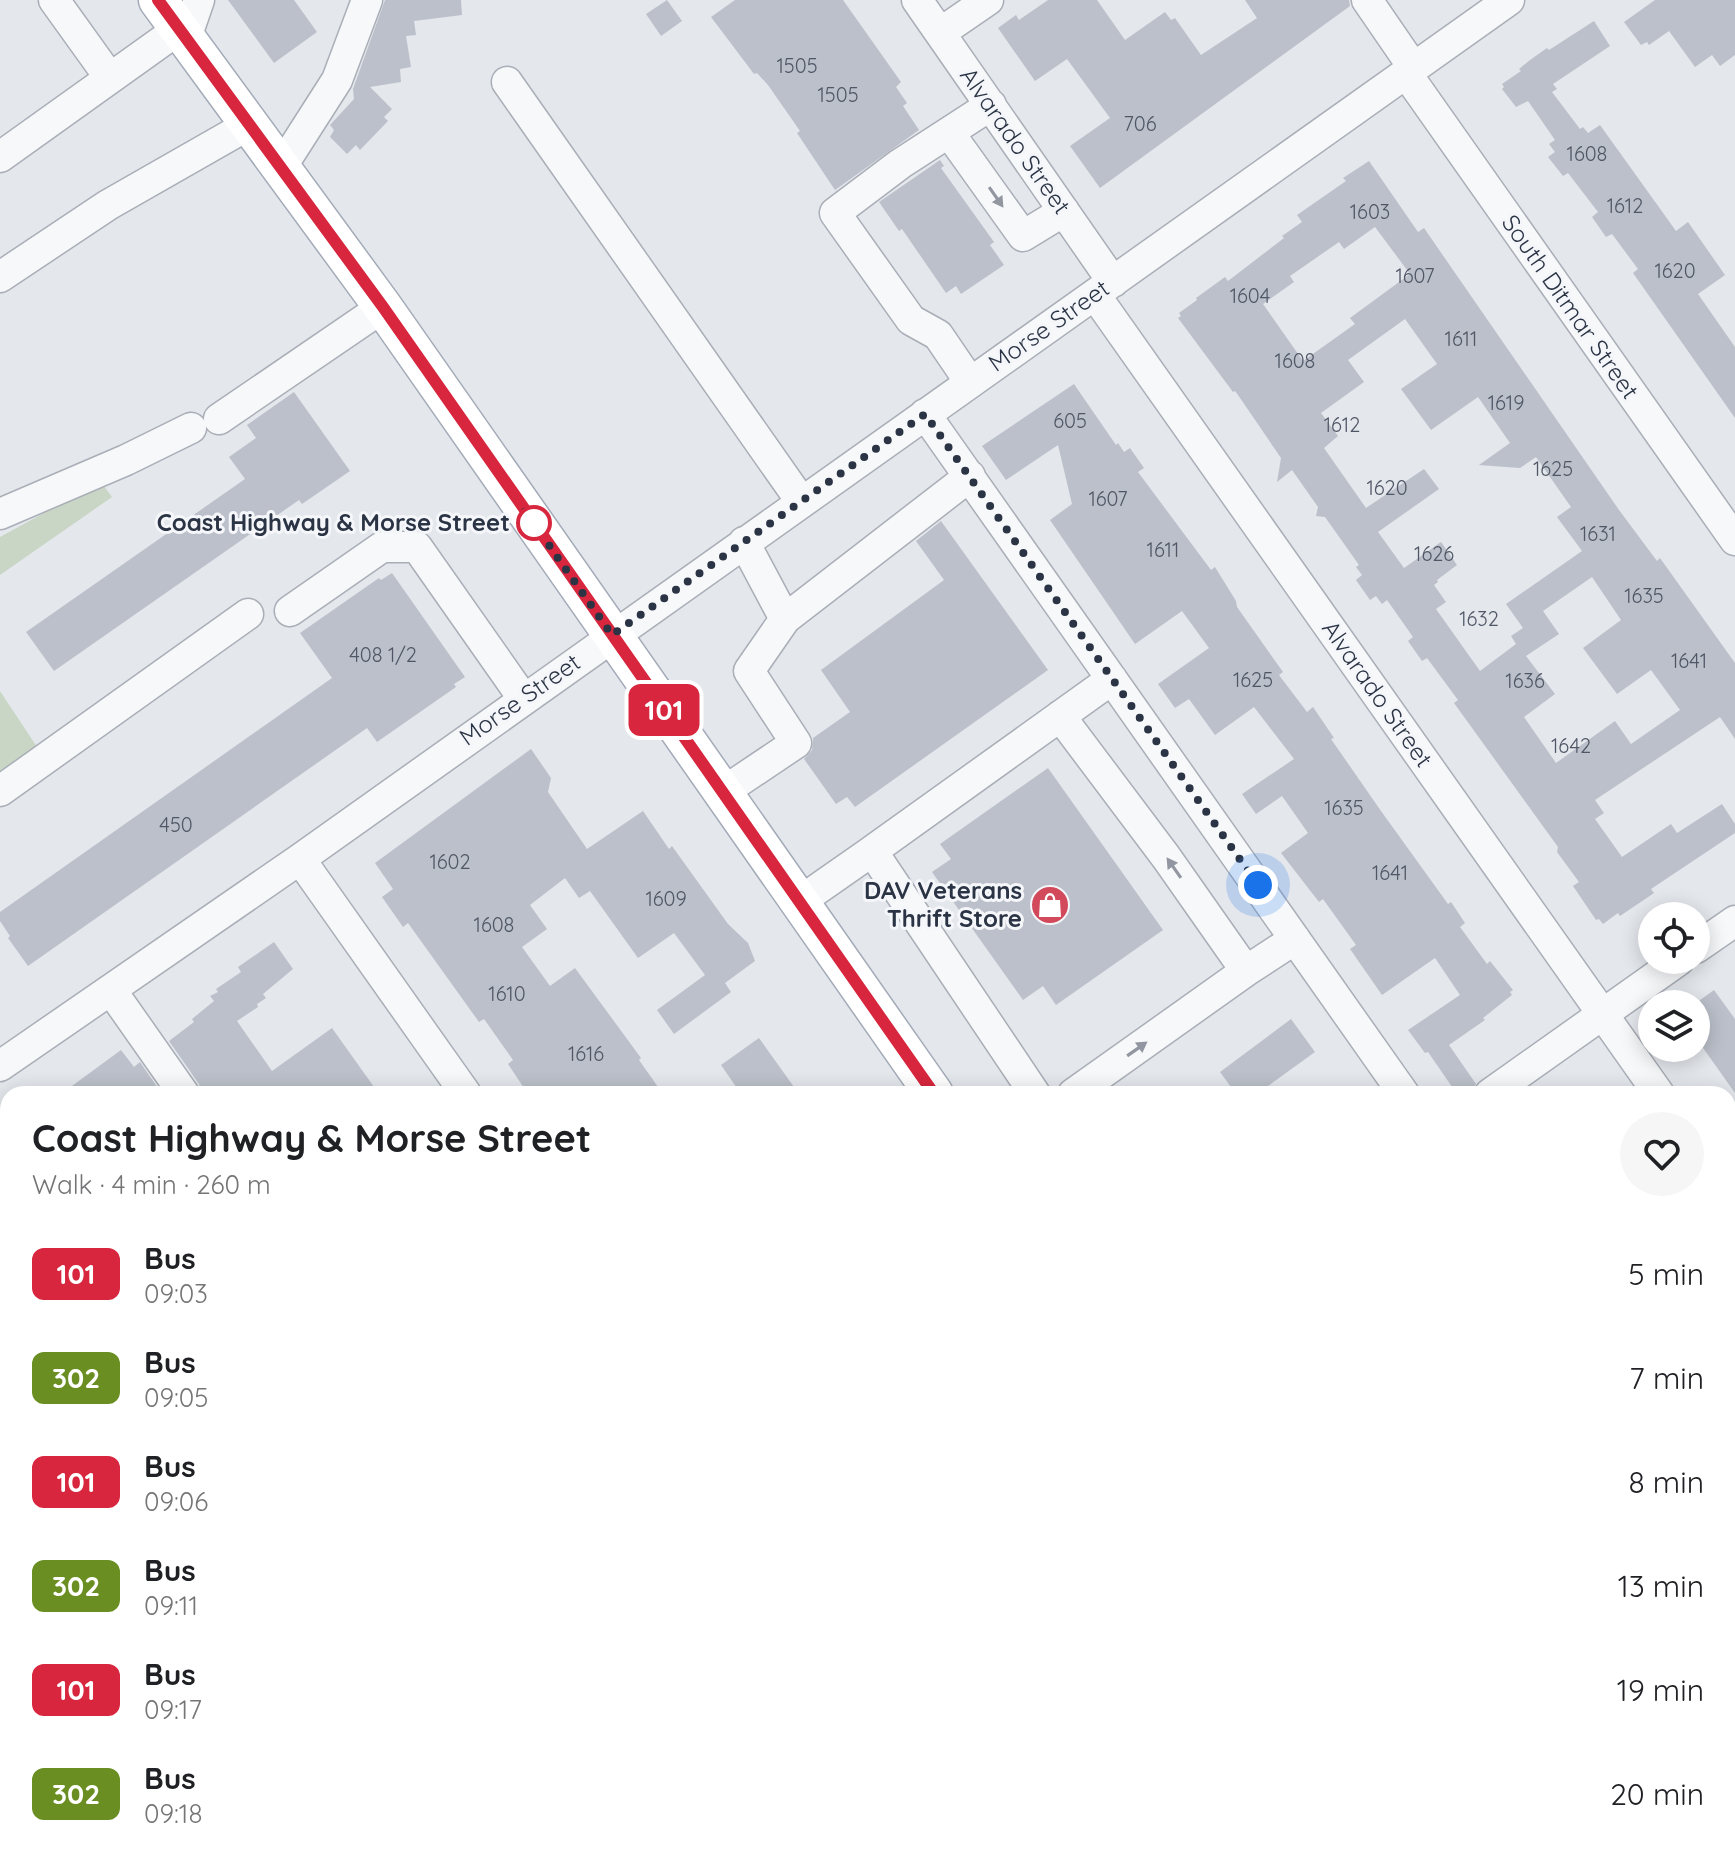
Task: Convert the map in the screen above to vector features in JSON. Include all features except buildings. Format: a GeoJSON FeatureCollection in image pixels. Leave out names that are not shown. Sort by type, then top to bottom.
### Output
{"type":"FeatureCollection","features":[{"type":"Feature","properties":{"kind":"main road"},"geometry":{"type":"LineString","coordinates":[[181,17],[250,124],[383,307],[928,1086]]}},
{"type":"Feature","properties":{"kind":"street"},"geometry":{"type":"LineString","coordinates":[[54,0],[110,78]]}},
{"type":"Feature","properties":{"kind":"street"},"geometry":{"type":"LineString","coordinates":[[282,166],[337,80],[367,0]]}},
{"type":"Feature","properties":{"kind":"street","name":"Alvarado Street"},"geometry":{"type":"LineString","coordinates":[[917,0],[1064,211],[1104,288],[1653,1086]]}},
{"type":"Feature","properties":{"kind":"street"},"geometry":{"type":"LineString","coordinates":[[940,33],[988,0]]}},
{"type":"Feature","properties":{"kind":"street","name":"South Ditmar Street"},"geometry":{"type":"LineString","coordinates":[[1367,0],[1409,70],[1735,540]]}},
{"type":"Feature","properties":{"kind":"street","name":"Morse Street"},"geometry":{"type":"LineString","coordinates":[[0,1066],[300,859],[1509,0]]}},
{"type":"Feature","properties":{"kind":"street"},"geometry":{"type":"LineString","coordinates":[[0,157],[110,78],[181,17]]}},
{"type":"Feature","properties":{"kind":"street"},"geometry":{"type":"LineString","coordinates":[[507,82],[801,501]]}},
{"type":"Feature","properties":{"kind":"street"},"geometry":{"type":"LineString","coordinates":[[970,382],[938,335],[911,320],[835,213],[900,164],[991,105]]}},
{"type":"Feature","properties":{"kind":"street"},"geometry":{"type":"LineString","coordinates":[[0,277],[108,205],[250,124]]}},
{"type":"Feature","properties":{"kind":"street"},"geometry":{"type":"LineString","coordinates":[[950,134],[1023,236],[1064,211]]}},
{"type":"Feature","properties":{"kind":"street"},"geometry":{"type":"LineString","coordinates":[[0,514],[205,424],[383,307]]}},
{"type":"Feature","properties":{"kind":"street"},"geometry":{"type":"LineString","coordinates":[[925,414],[1398,1086]]}},
{"type":"Feature","properties":{"kind":"street"},"geometry":{"type":"LineString","coordinates":[[723,792],[796,743],[749,671],[785,619],[970,476]]}},
{"type":"Feature","properties":{"kind":"street"},"geometry":{"type":"LineString","coordinates":[[744,542],[785,619]]}},
{"type":"Feature","properties":{"kind":"street"},"geometry":{"type":"LineString","coordinates":[[290,611],[382,547],[417,547],[523,698]]}},
{"type":"Feature","properties":{"kind":"street"},"geometry":{"type":"LineString","coordinates":[[0,791],[248,614]]}},
{"type":"Feature","properties":{"kind":"street"},"geometry":{"type":"LineString","coordinates":[[799,902],[1112,679]]}},
{"type":"Feature","properties":{"kind":"street"},"geometry":{"type":"LineString","coordinates":[[1060,716],[1166,857],[1246,971]]}},
{"type":"Feature","properties":{"kind":"street"},"geometry":{"type":"LineString","coordinates":[[872,851],[1030,1086]]}},
{"type":"Feature","properties":{"kind":"street"},"geometry":{"type":"LineString","coordinates":[[300,859],[460,1086]]}},
{"type":"Feature","properties":{"kind":"street"},"geometry":{"type":"LineString","coordinates":[[1710,938],[1735,921]]}},
{"type":"Feature","properties":{"kind":"street"},"geometry":{"type":"LineString","coordinates":[[1084,1086],[1295,939]]}},
{"type":"Feature","properties":{"kind":"street"},"geometry":{"type":"LineString","coordinates":[[1501,1086],[1659,974]]}},
{"type":"Feature","properties":{"kind":"street"},"geometry":{"type":"LineString","coordinates":[[111,990],[178,1086]]}},
{"type":"Feature","properties":{"kind":"green space"},"geometry":{"type":"Polygon","coordinates":[[[101,482],[112,497],[0,575],[0,537],[101,482]]]}},
{"type":"Feature","properties":{"kind":"green space"},"geometry":{"type":"Polygon","coordinates":[[[0,691],[37,747],[0,774],[0,691]]]}},
{"type":"Feature","properties":{"kind":"bus line","name":"101"},"geometry":{"type":"LineString","coordinates":[[158,0],[383,307],[928,1086]]}},
{"type":"Feature","properties":{"kind":"place","name":"Coast Highway & Morse Street"},"geometry":{"type":"Point","coordinates":[534,523]}},
{"type":"Feature","properties":{"kind":"place","name":"DAV Veterans Thrift Store"},"geometry":{"type":"Point","coordinates":[1050,905]}},
{"type":"Feature","properties":{"kind":"route"},"geometry":{"type":"LineString","coordinates":[[534,523],[525,511],[612,635],[925,414],[1258,885]]}}]}
